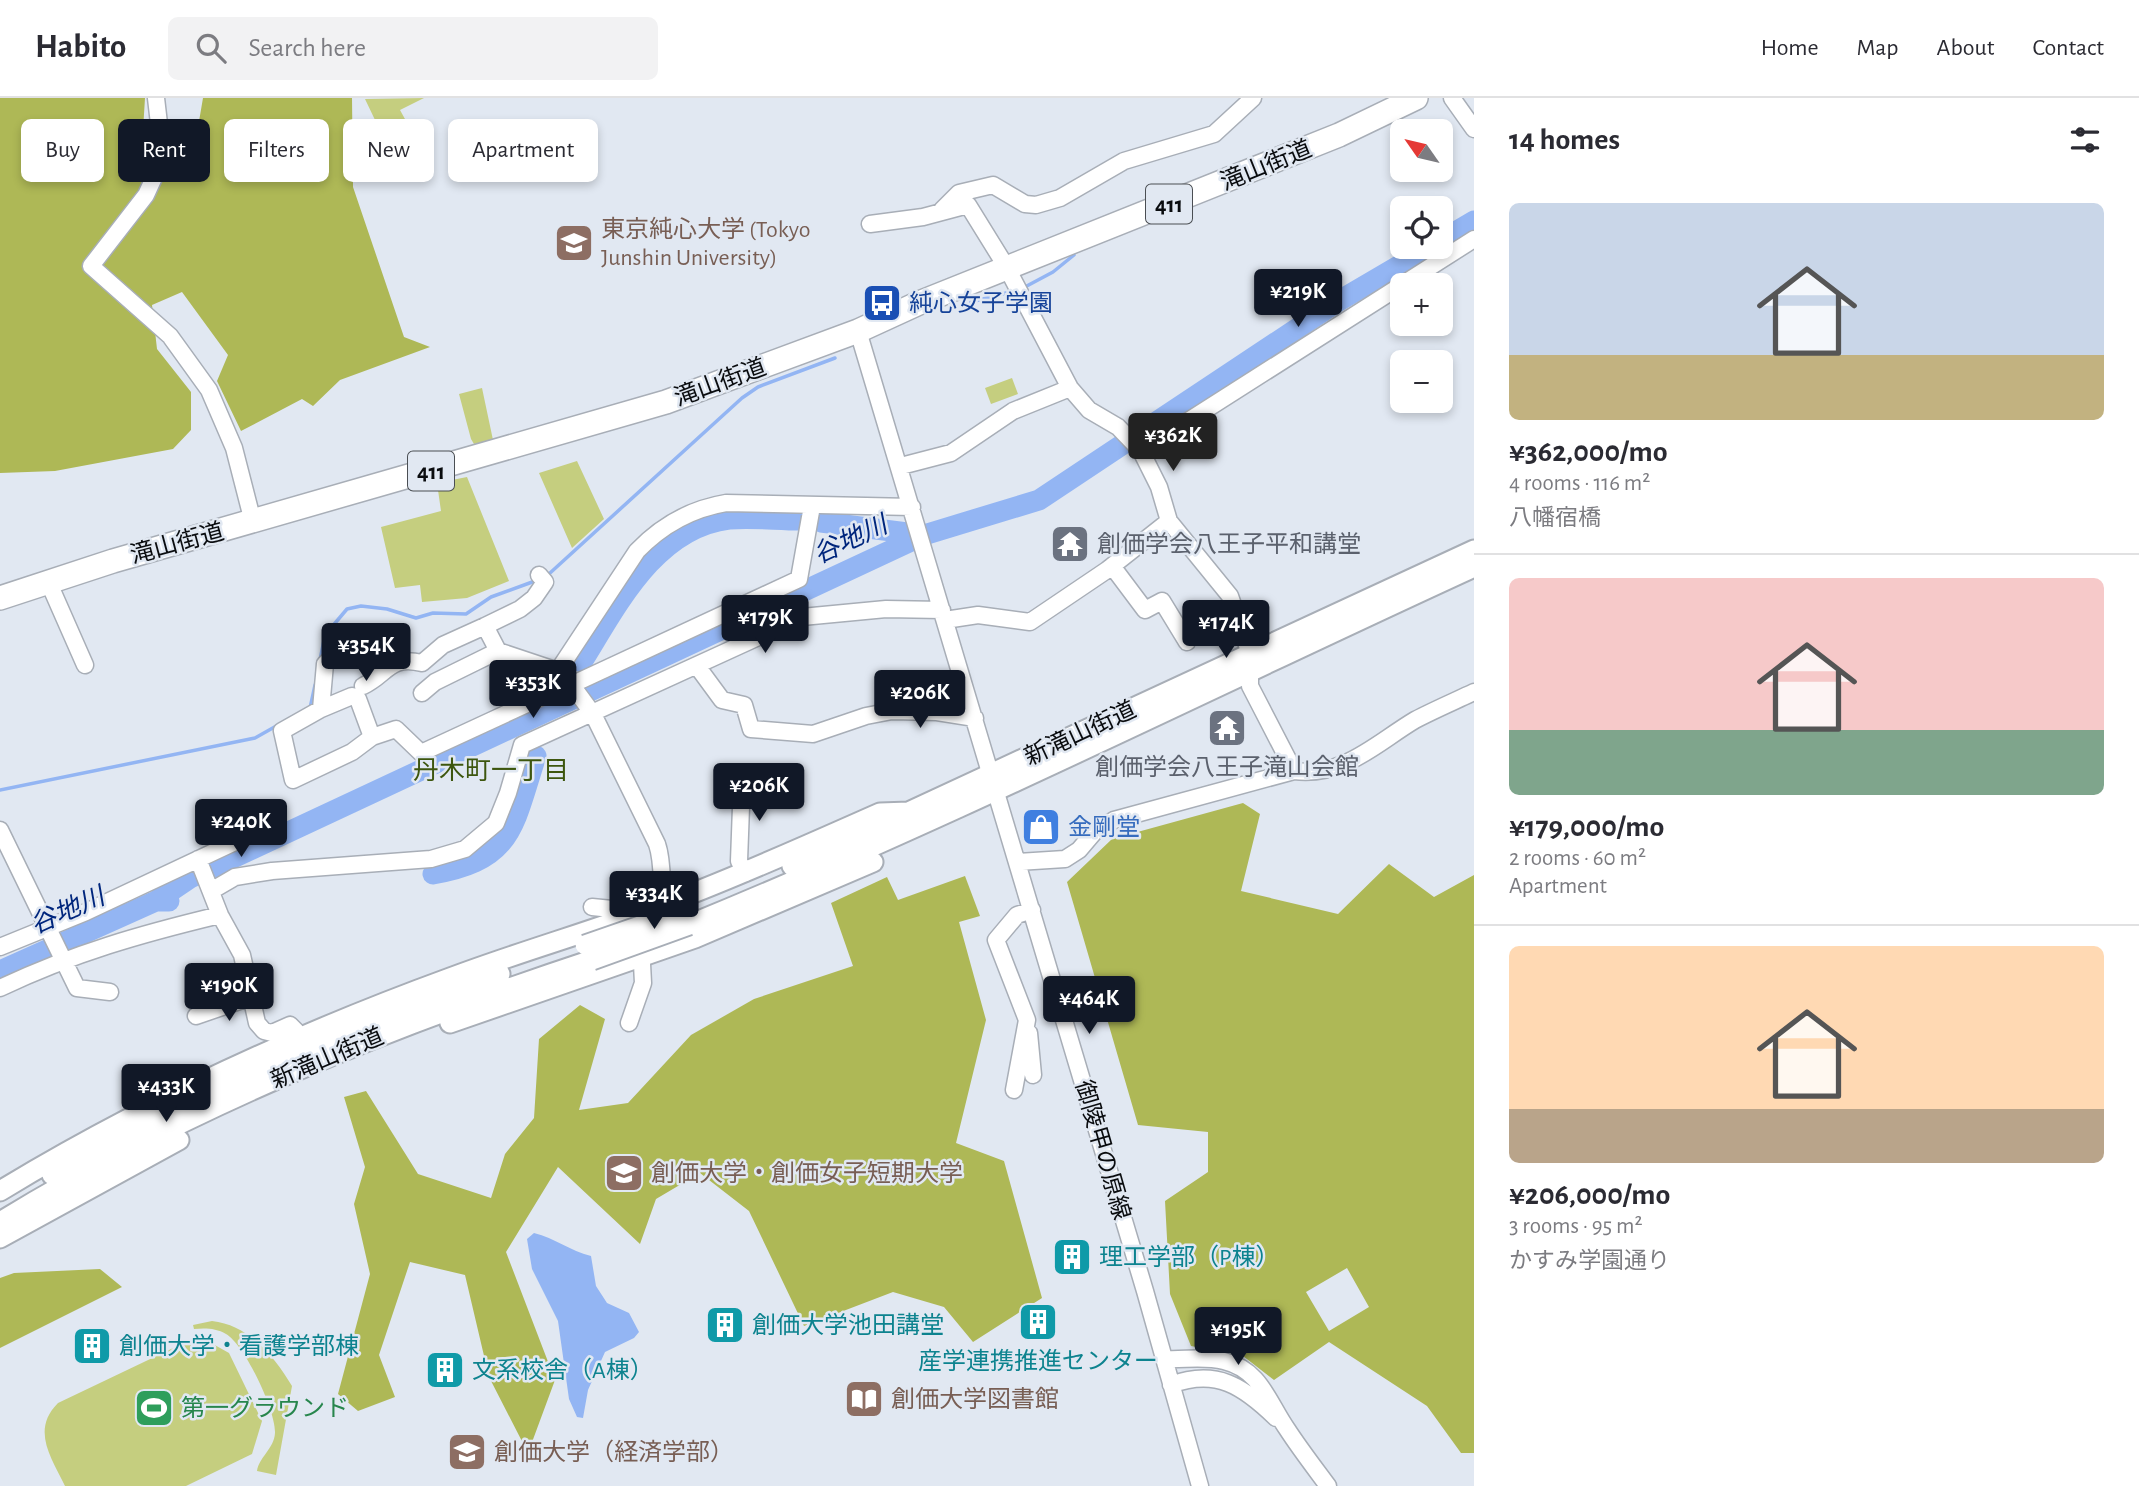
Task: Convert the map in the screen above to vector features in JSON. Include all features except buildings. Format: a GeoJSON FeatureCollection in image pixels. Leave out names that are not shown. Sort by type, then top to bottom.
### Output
{"type":"FeatureCollection","features":[{"type":"Feature","properties":{"kind":"highway","name":"滝山街道"},"geometry":{"type":"LineString","coordinates":[[0,598],[48,581],[666,402],[858,331],[1007,268],[1339,135],[1416,98]]}},
{"type":"Feature","properties":{"kind":"main road","name":"新滝山街道"},"geometry":{"type":"LineString","coordinates":[[686,918],[925,825],[994,783],[1251,662],[1474,550]]}},
{"type":"Feature","properties":{"kind":"main road","name":"新滝山街道"},"geometry":{"type":"LineString","coordinates":[[1251,662],[1474,567]]}},
{"type":"Feature","properties":{"kind":"main road","name":"新滝山街道"},"geometry":{"type":"LineString","coordinates":[[686,918],[909,812],[994,783]]}},
{"type":"Feature","properties":{"kind":"main road"},"geometry":{"type":"LineString","coordinates":[[0,1191],[133,1116],[298,1038],[451,977],[663,905],[745,873],[880,813],[909,812]]}},
{"type":"Feature","properties":{"kind":"main road"},"geometry":{"type":"LineString","coordinates":[[384,1034],[421,1033],[679,944],[874,862],[925,825]]}},
{"type":"Feature","properties":{"kind":"main road"},"geometry":{"type":"LineString","coordinates":[[588,953],[686,918]]}},
{"type":"Feature","properties":{"kind":"main road","name":"新滝山街道"},"geometry":{"type":"LineString","coordinates":[[0,1222],[97,1167],[206,1112],[355,1046],[588,953]]}},
{"type":"Feature","properties":{"kind":"main road","name":"新滝山街道"},"geometry":{"type":"LineString","coordinates":[[0,1206],[144,1126],[307,1049],[487,978],[588,953]]}},
{"type":"Feature","properties":{"kind":"main road"},"geometry":{"type":"LineString","coordinates":[[0,1238],[132,1164],[312,1077],[355,1046]]}},
{"type":"Feature","properties":{"kind":"street"},"geometry":{"type":"LineString","coordinates":[[156,98],[163,158],[146,195],[91,266],[170,336],[209,390],[234,448],[253,522]]}},
{"type":"Feature","properties":{"kind":"street"},"geometry":{"type":"LineString","coordinates":[[939,213],[959,193],[993,185],[1025,204],[1036,205],[1060,198],[1125,161],[1214,134],[1253,98]]}},
{"type":"Feature","properties":{"kind":"street"},"geometry":{"type":"LineString","coordinates":[[1452,98],[1474,129]]}},
{"type":"Feature","properties":{"kind":"street"},"geometry":{"type":"LineString","coordinates":[[870,224],[939,213],[968,205],[1007,268],[1070,388],[1089,410],[1118,428],[1140,449],[1159,487],[1169,521],[1230,596],[1251,662],[1250,686],[1294,771]]}},
{"type":"Feature","properties":{"kind":"street"},"geometry":{"type":"LineString","coordinates":[[1140,449],[1474,239]]}},
{"type":"Feature","properties":{"kind":"street","name":"御陵甲の原線"},"geometry":{"type":"LineString","coordinates":[[858,331],[901,466],[1165,1359],[1200,1486]]}},
{"type":"Feature","properties":{"kind":"street"},"geometry":{"type":"LineString","coordinates":[[901,466],[951,453],[1013,411],[1070,388]]}},
{"type":"Feature","properties":{"kind":"street"},"geometry":{"type":"LineString","coordinates":[[372,737],[358,699],[352,696],[321,709],[282,732],[293,780],[352,752],[372,737],[396,729],[416,756],[540,698],[617,579],[654,534],[676,519],[715,505],[913,510]]}},
{"type":"Feature","properties":{"kind":"street"},"geometry":{"type":"LineString","coordinates":[[572,686],[799,579],[812,506]]}},
{"type":"Feature","properties":{"kind":"street"},"geometry":{"type":"LineString","coordinates":[[210,887],[235,877],[272,871],[431,859],[466,849],[482,838],[496,823],[509,793],[522,745],[591,711],[802,617],[886,609],[943,615],[978,615],[1030,622],[1112,566],[1169,521]]}},
{"type":"Feature","properties":{"kind":"street"},"geometry":{"type":"LineString","coordinates":[[1112,566],[1145,610],[1162,601],[1187,642]]}},
{"type":"Feature","properties":{"kind":"street"},"geometry":{"type":"LineString","coordinates":[[363,686],[378,679],[383,669],[404,659],[422,663],[443,645],[520,609],[534,598],[545,582],[539,575]]}},
{"type":"Feature","properties":{"kind":"street"},"geometry":{"type":"LineString","coordinates":[[48,581],[85,665]]}},
{"type":"Feature","properties":{"kind":"street"},"geometry":{"type":"LineString","coordinates":[[485,626],[498,652]]}},
{"type":"Feature","properties":{"kind":"street"},"geometry":{"type":"LineString","coordinates":[[391,636],[398,662]]}},
{"type":"Feature","properties":{"kind":"street"},"geometry":{"type":"LineString","coordinates":[[321,709],[325,664],[345,645]]}},
{"type":"Feature","properties":{"kind":"street"},"geometry":{"type":"LineString","coordinates":[[422,694],[435,682],[498,652],[558,671],[591,711],[657,844],[663,862],[663,905],[679,944]]}},
{"type":"Feature","properties":{"kind":"street"},"geometry":{"type":"LineString","coordinates":[[697,666],[722,700],[744,705],[751,729],[813,734],[866,716],[892,711],[975,718]]}},
{"type":"Feature","properties":{"kind":"street"},"geometry":{"type":"LineString","coordinates":[[1018,862],[1065,859],[1079,850],[1096,830],[1114,820],[1294,771],[1311,773],[1344,765],[1418,719],[1474,692]]}},
{"type":"Feature","properties":{"kind":"street"},"geometry":{"type":"LineString","coordinates":[[742,780],[735,819],[739,861],[745,873]]}},
{"type":"Feature","properties":{"kind":"street"},"geometry":{"type":"LineString","coordinates":[[0,947],[50,931],[269,826]]}},
{"type":"Feature","properties":{"kind":"street"},"geometry":{"type":"LineString","coordinates":[[0,830],[77,988],[110,992]]}},
{"type":"Feature","properties":{"kind":"street"},"geometry":{"type":"LineString","coordinates":[[199,861],[220,915],[242,955],[257,1023],[264,1031],[272,1033],[290,1025],[298,1038]]}},
{"type":"Feature","properties":{"kind":"street"},"geometry":{"type":"LineString","coordinates":[[592,907],[612,909],[624,919],[639,957],[643,983],[629,1023]]}},
{"type":"Feature","properties":{"kind":"street"},"geometry":{"type":"LineString","coordinates":[[1032,910],[1017,915],[996,940],[1027,1020],[1033,1075]]}},
{"type":"Feature","properties":{"kind":"street"},"geometry":{"type":"LineString","coordinates":[[0,988],[62,957],[220,915]]}},
{"type":"Feature","properties":{"kind":"street"},"geometry":{"type":"LineString","coordinates":[[196,1016],[251,997]]}},
{"type":"Feature","properties":{"kind":"street"},"geometry":{"type":"LineString","coordinates":[[1014,1090],[1027,1020]]}},
{"type":"Feature","properties":{"kind":"street"},"geometry":{"type":"LineString","coordinates":[[1165,1359],[1215,1359],[1227,1362],[1251,1375],[1265,1388],[1285,1427]]}},
{"type":"Feature","properties":{"kind":"street"},"geometry":{"type":"LineString","coordinates":[[1171,1385],[1201,1377],[1217,1379],[1253,1395],[1285,1427],[1328,1486]]}},
{"type":"Feature","properties":{"kind":"green space"},"geometry":{"type":"Polygon","coordinates":[[[0,98],[145,98],[144,119],[118,119],[118,182],[210,182],[210,119],[199,119],[203,98],[352,98],[352,119],[343,119],[343,182],[353,182],[404,337],[430,347],[340,380],[313,406],[302,399],[241,431],[217,381],[228,355],[182,292],[152,305],[157,349],[191,392],[191,430],[173,449],[55,471],[0,473],[0,98]]]}},
{"type":"Feature","properties":{"kind":"green space"},"geometry":{"type":"Polygon","coordinates":[[[424,98],[400,110],[405,119],[375,119],[365,99],[424,98]]]}},
{"type":"Feature","properties":{"kind":"green space"},"geometry":{"type":"Polygon","coordinates":[[[1012,378],[1018,394],[991,404],[985,388],[1012,378]]]}},
{"type":"Feature","properties":{"kind":"green space"},"geometry":{"type":"Polygon","coordinates":[[[482,388],[493,440],[474,444],[459,394],[482,388]]]}},
{"type":"Feature","properties":{"kind":"green space"},"geometry":{"type":"Polygon","coordinates":[[[577,461],[604,519],[572,548],[539,473],[577,461]]]}},
{"type":"Feature","properties":{"kind":"green space"},"geometry":{"type":"Polygon","coordinates":[[[467,477],[509,581],[467,598],[422,602],[420,585],[395,588],[381,527],[441,511],[437,483],[467,477]]]}},
{"type":"Feature","properties":{"kind":"green space"},"geometry":{"type":"Polygon","coordinates":[[[1243,803],[1260,814],[1241,891],[1338,914],[1389,864],[1434,897],[1474,875],[1474,1453],[1461,1453],[1427,1406],[1329,1342],[1274,1380],[1243,1356],[1191,1346],[1170,1294],[1165,1201],[1208,1172],[1208,1132],[1138,1125],[1067,882],[1112,839],[1243,803]],[[1347,1268],[1306,1292],[1329,1331],[1369,1307],[1347,1268]]]}},
{"type":"Feature","properties":{"kind":"green space"},"geometry":{"type":"Polygon","coordinates":[[[965,876],[980,916],[959,922],[986,1020],[956,1143],[1004,1161],[1042,1298],[973,1342],[944,1307],[893,1292],[804,1326],[749,1211],[700,1173],[656,1199],[640,1244],[558,1167],[506,1252],[555,1380],[528,1453],[489,1377],[465,1275],[410,1262],[379,1355],[395,1397],[358,1411],[338,1394],[370,1274],[354,1204],[365,1167],[344,1097],[366,1091],[418,1174],[491,1198],[505,1154],[534,1118],[539,1039],[580,1005],[605,1019],[579,1110],[628,1103],[691,1035],[754,999],[853,966],[831,903],[887,877],[898,900],[965,876]]]}},
{"type":"Feature","properties":{"kind":"green space"},"geometry":{"type":"Polygon","coordinates":[[[100,1269],[122,1287],[0,1348],[0,1278],[14,1273],[100,1269]]]}},
{"type":"Feature","properties":{"kind":"green space"},"geometry":{"type":"Polygon","coordinates":[[[212,1321],[238,1329],[260,1344],[278,1364],[292,1386],[276,1475],[257,1471],[275,1433],[265,1395],[250,1364],[234,1341],[218,1331],[194,1329],[193,1325],[212,1321]]]}},
{"type":"Feature","properties":{"kind":"green space","name":"第一グラウンド"},"geometry":{"type":"Polygon","coordinates":[[[204,1339],[229,1353],[262,1421],[252,1454],[186,1486],[65,1486],[46,1444],[45,1433],[50,1413],[58,1403],[190,1340],[204,1339]]]}},
{"type":"Feature","properties":{"kind":"water"},"geometry":{"type":"Polygon","coordinates":[[[534,1233],[591,1256],[596,1286],[607,1303],[629,1313],[639,1332],[634,1338],[605,1352],[588,1390],[583,1418],[577,1417],[569,1399],[558,1321],[532,1269],[527,1239],[534,1233]]]}},
{"type":"Feature","properties":{"kind":"waterway","name":"谷地川"},"geometry":{"type":"LineString","coordinates":[[1453,233],[1474,221]]}},
{"type":"Feature","properties":{"kind":"waterway"},"geometry":{"type":"LineString","coordinates":[[1023,288],[1053,272],[1074,255]]}},
{"type":"Feature","properties":{"kind":"waterway","name":"谷地川"},"geometry":{"type":"LineString","coordinates":[[156,901],[190,878],[924,535],[1039,500],[1337,302],[1410,259]]}},
{"type":"Feature","properties":{"kind":"waterway"},"geometry":{"type":"LineString","coordinates":[[971,302],[1014,291]]}},
{"type":"Feature","properties":{"kind":"waterway"},"geometry":{"type":"LineString","coordinates":[[550,573],[742,398],[758,387],[835,358]]}},
{"type":"Feature","properties":{"kind":"waterway","name":"谷地川"},"geometry":{"type":"LineString","coordinates":[[582,662],[609,617],[641,573],[659,553],[680,537],[703,525],[729,519],[800,520]]}},
{"type":"Feature","properties":{"kind":"waterway","name":"谷地川"},"geometry":{"type":"LineString","coordinates":[[821,522],[923,535]]}},
{"type":"Feature","properties":{"kind":"waterway"},"geometry":{"type":"LineString","coordinates":[[320,660],[325,635],[347,609],[361,606],[387,609],[416,618],[433,613],[466,614],[491,597],[535,581]]}},
{"type":"Feature","properties":{"kind":"waterway"},"geometry":{"type":"LineString","coordinates":[[310,708],[315,685]]}},
{"type":"Feature","properties":{"kind":"waterway"},"geometry":{"type":"LineString","coordinates":[[0,790],[255,738],[294,716]]}},
{"type":"Feature","properties":{"kind":"waterway","name":"谷地川"},"geometry":{"type":"LineString","coordinates":[[433,874],[480,860],[495,849],[515,820],[536,756]]}},
{"type":"Feature","properties":{"kind":"waterway","name":"谷地川"},"geometry":{"type":"LineString","coordinates":[[0,971],[156,901],[169,901]]}},
{"type":"Feature","properties":{"kind":"place","name":"東京純心大学 (Tokyo Junshin University)"},"geometry":{"type":"Point","coordinates":[574,243]}},
{"type":"Feature","properties":{"kind":"place","name":"純心女子学園"},"geometry":{"type":"Point","coordinates":[882,303]}},
{"type":"Feature","properties":{"kind":"place","name":"創価学会八王子平和講堂"},"geometry":{"type":"Point","coordinates":[1070,544]}},
{"type":"Feature","properties":{"kind":"place","name":"創価学会八王子滝山会館"},"geometry":{"type":"Point","coordinates":[1227,728]}},
{"type":"Feature","properties":{"kind":"place","name":"金剛堂"},"geometry":{"type":"Point","coordinates":[1041,827]}},
{"type":"Feature","properties":{"kind":"place","name":"創価大学・創価女子短期大学"},"geometry":{"type":"Point","coordinates":[624,1173]}},
{"type":"Feature","properties":{"kind":"place","name":"理工学部（P棟）"},"geometry":{"type":"Point","coordinates":[1072,1257]}},
{"type":"Feature","properties":{"kind":"place","name":"産学連携推進センター"},"geometry":{"type":"Point","coordinates":[1038,1322]}},
{"type":"Feature","properties":{"kind":"place","name":"創価大学池田講堂"},"geometry":{"type":"Point","coordinates":[725,1325]}},
{"type":"Feature","properties":{"kind":"place","name":"創価大学・看護学部棟"},"geometry":{"type":"Point","coordinates":[92,1346]}},
{"type":"Feature","properties":{"kind":"place","name":"文系校舎（A棟）"},"geometry":{"type":"Point","coordinates":[445,1370]}},
{"type":"Feature","properties":{"kind":"place","name":"創価大学図書館"},"geometry":{"type":"Point","coordinates":[864,1399]}},
{"type":"Feature","properties":{"kind":"place","name":"第一グラウンド"},"geometry":{"type":"Point","coordinates":[154,1408]}},
{"type":"Feature","properties":{"kind":"place","name":"創価大学（経済学部）"},"geometry":{"type":"Point","coordinates":[467,1452]}},
{"type":"Feature","properties":{"kind":"district","name":"丹木町一丁目"},"geometry":{"type":"Point","coordinates":[491,770]}}]}
